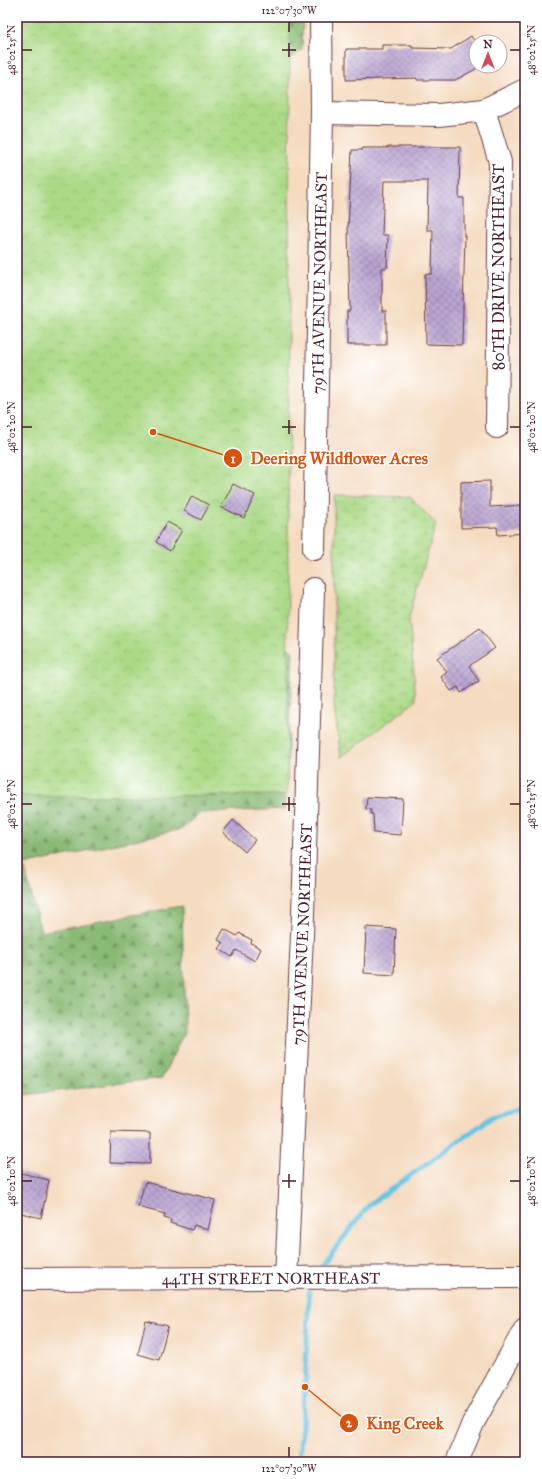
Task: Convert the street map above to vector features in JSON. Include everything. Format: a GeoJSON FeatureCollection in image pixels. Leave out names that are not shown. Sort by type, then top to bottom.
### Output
{"type":"FeatureCollection","features":[{"type":"Feature","properties":{"kind":"street","name":"79TH AVENUE NORTHEAST"},"geometry":{"type":"LineString","coordinates":[[314,549],[322,113],[321,17]]}},
{"type":"Feature","properties":{"kind":"street"},"geometry":{"type":"LineString","coordinates":[[322,113],[439,115],[484,110],[525,90]]}},
{"type":"Feature","properties":{"kind":"street","name":"80TH DRIVE NORTHEAST"},"geometry":{"type":"LineString","coordinates":[[484,110],[500,162],[497,427]]}},
{"type":"Feature","properties":{"kind":"street","name":"79TH AVENUE NORTHEAST"},"geometry":{"type":"LineString","coordinates":[[286,1279],[303,914],[313,589]]}},
{"type":"Feature","properties":{"kind":"street","name":"44TH STREET NORTHEAST"},"geometry":{"type":"LineString","coordinates":[[17,1279],[525,1277]]}},
{"type":"Feature","properties":{"kind":"street"},"geometry":{"type":"LineString","coordinates":[[457,1462],[473,1423],[525,1329]]}},
{"type":"Feature","properties":{"kind":"green space"},"geometry":{"type":"Polygon","coordinates":[[[17,17],[303,17],[302,50],[199,118],[208,577],[293,652],[285,809],[199,813],[182,829],[24,865],[41,932],[182,906],[185,1031],[162,1078],[26,1095],[17,1093],[17,17]]]}},
{"type":"Feature","properties":{"kind":"green space"},"geometry":{"type":"Polygon","coordinates":[[[17,17],[290,17],[287,795],[17,796],[17,17]]]}},
{"type":"Feature","properties":{"kind":"green space"},"geometry":{"type":"Polygon","coordinates":[[[334,495],[410,497],[436,524],[409,617],[416,701],[341,757],[334,707],[334,495]]]}},
{"type":"Feature","properties":{"kind":"building"},"geometry":{"type":"Polygon","coordinates":[[[468,38],[468,73],[455,80],[417,80],[417,78],[346,80],[346,49],[382,49],[382,45],[412,45],[412,48],[451,49],[468,38]]]}},
{"type":"Feature","properties":{"kind":"building"},"geometry":{"type":"Polygon","coordinates":[[[388,147],[460,147],[459,198],[464,198],[465,236],[462,345],[426,344],[425,274],[432,274],[433,230],[427,230],[428,181],[384,181],[382,235],[388,235],[387,268],[382,268],[382,311],[386,311],[386,345],[347,345],[347,311],[350,311],[348,229],[352,150],[388,147]]]}},
{"type":"Feature","properties":{"kind":"building"},"geometry":{"type":"Polygon","coordinates":[[[490,481],[490,507],[525,505],[525,533],[498,535],[497,527],[461,528],[461,482],[490,481]]]}},
{"type":"Feature","properties":{"kind":"building"},"geometry":{"type":"Polygon","coordinates":[[[233,484],[255,495],[244,518],[221,507],[233,484]]]}},
{"type":"Feature","properties":{"kind":"building"},"geometry":{"type":"Polygon","coordinates":[[[192,496],[209,505],[201,520],[184,511],[192,496]]]}},
{"type":"Feature","properties":{"kind":"building"},"geometry":{"type":"Polygon","coordinates":[[[167,522],[182,530],[170,551],[156,542],[167,522]]]}},
{"type":"Feature","properties":{"kind":"building"},"geometry":{"type":"Polygon","coordinates":[[[480,628],[495,648],[469,666],[479,681],[461,693],[458,687],[451,691],[441,677],[447,672],[437,658],[480,628]]]}},
{"type":"Feature","properties":{"kind":"building"},"geometry":{"type":"Polygon","coordinates":[[[367,797],[403,799],[401,835],[374,833],[373,814],[371,814],[371,810],[366,809],[367,797]]]}},
{"type":"Feature","properties":{"kind":"building"},"geometry":{"type":"Polygon","coordinates":[[[233,820],[255,840],[245,852],[223,832],[233,820]]]}},
{"type":"Feature","properties":{"kind":"building"},"geometry":{"type":"Polygon","coordinates":[[[366,927],[396,929],[394,975],[364,973],[366,927]]]}},
{"type":"Feature","properties":{"kind":"building"},"geometry":{"type":"Polygon","coordinates":[[[224,929],[237,936],[239,933],[252,940],[251,943],[261,949],[255,961],[236,950],[232,957],[219,949],[223,943],[218,940],[224,929]]]}},
{"type":"Feature","properties":{"kind":"building"},"geometry":{"type":"Polygon","coordinates":[[[111,1132],[150,1133],[150,1164],[110,1163],[111,1132]]]}},
{"type":"Feature","properties":{"kind":"building"},"geometry":{"type":"Polygon","coordinates":[[[17,1172],[49,1180],[41,1218],[17,1212],[19,1200],[17,1200],[17,1172]]]}},
{"type":"Feature","properties":{"kind":"building"},"geometry":{"type":"Polygon","coordinates":[[[145,1182],[215,1200],[208,1230],[194,1225],[192,1230],[170,1223],[171,1220],[164,1218],[165,1214],[138,1207],[145,1182]]]}},
{"type":"Feature","properties":{"kind":"building"},"geometry":{"type":"Polygon","coordinates":[[[146,1321],[168,1326],[159,1360],[138,1354],[146,1321]]]}},
{"type":"Feature","properties":{"kind":"waterway"},"geometry":{"type":"LineString","coordinates":[[323,1264],[369,1205],[492,1117],[525,1106]]}},
{"type":"Feature","properties":{"kind":"waterway"},"geometry":{"type":"LineString","coordinates":[[299,1462],[305,1387],[309,1293]]}},
{"type":"Feature","properties":{"kind":"place","name":"Deering Wildflower Acres"},"geometry":{"type":"Point","coordinates":[153,432]}},
{"type":"Feature","properties":{"kind":"place","name":"King Creek"},"geometry":{"type":"Point","coordinates":[305,1387]}}]}
